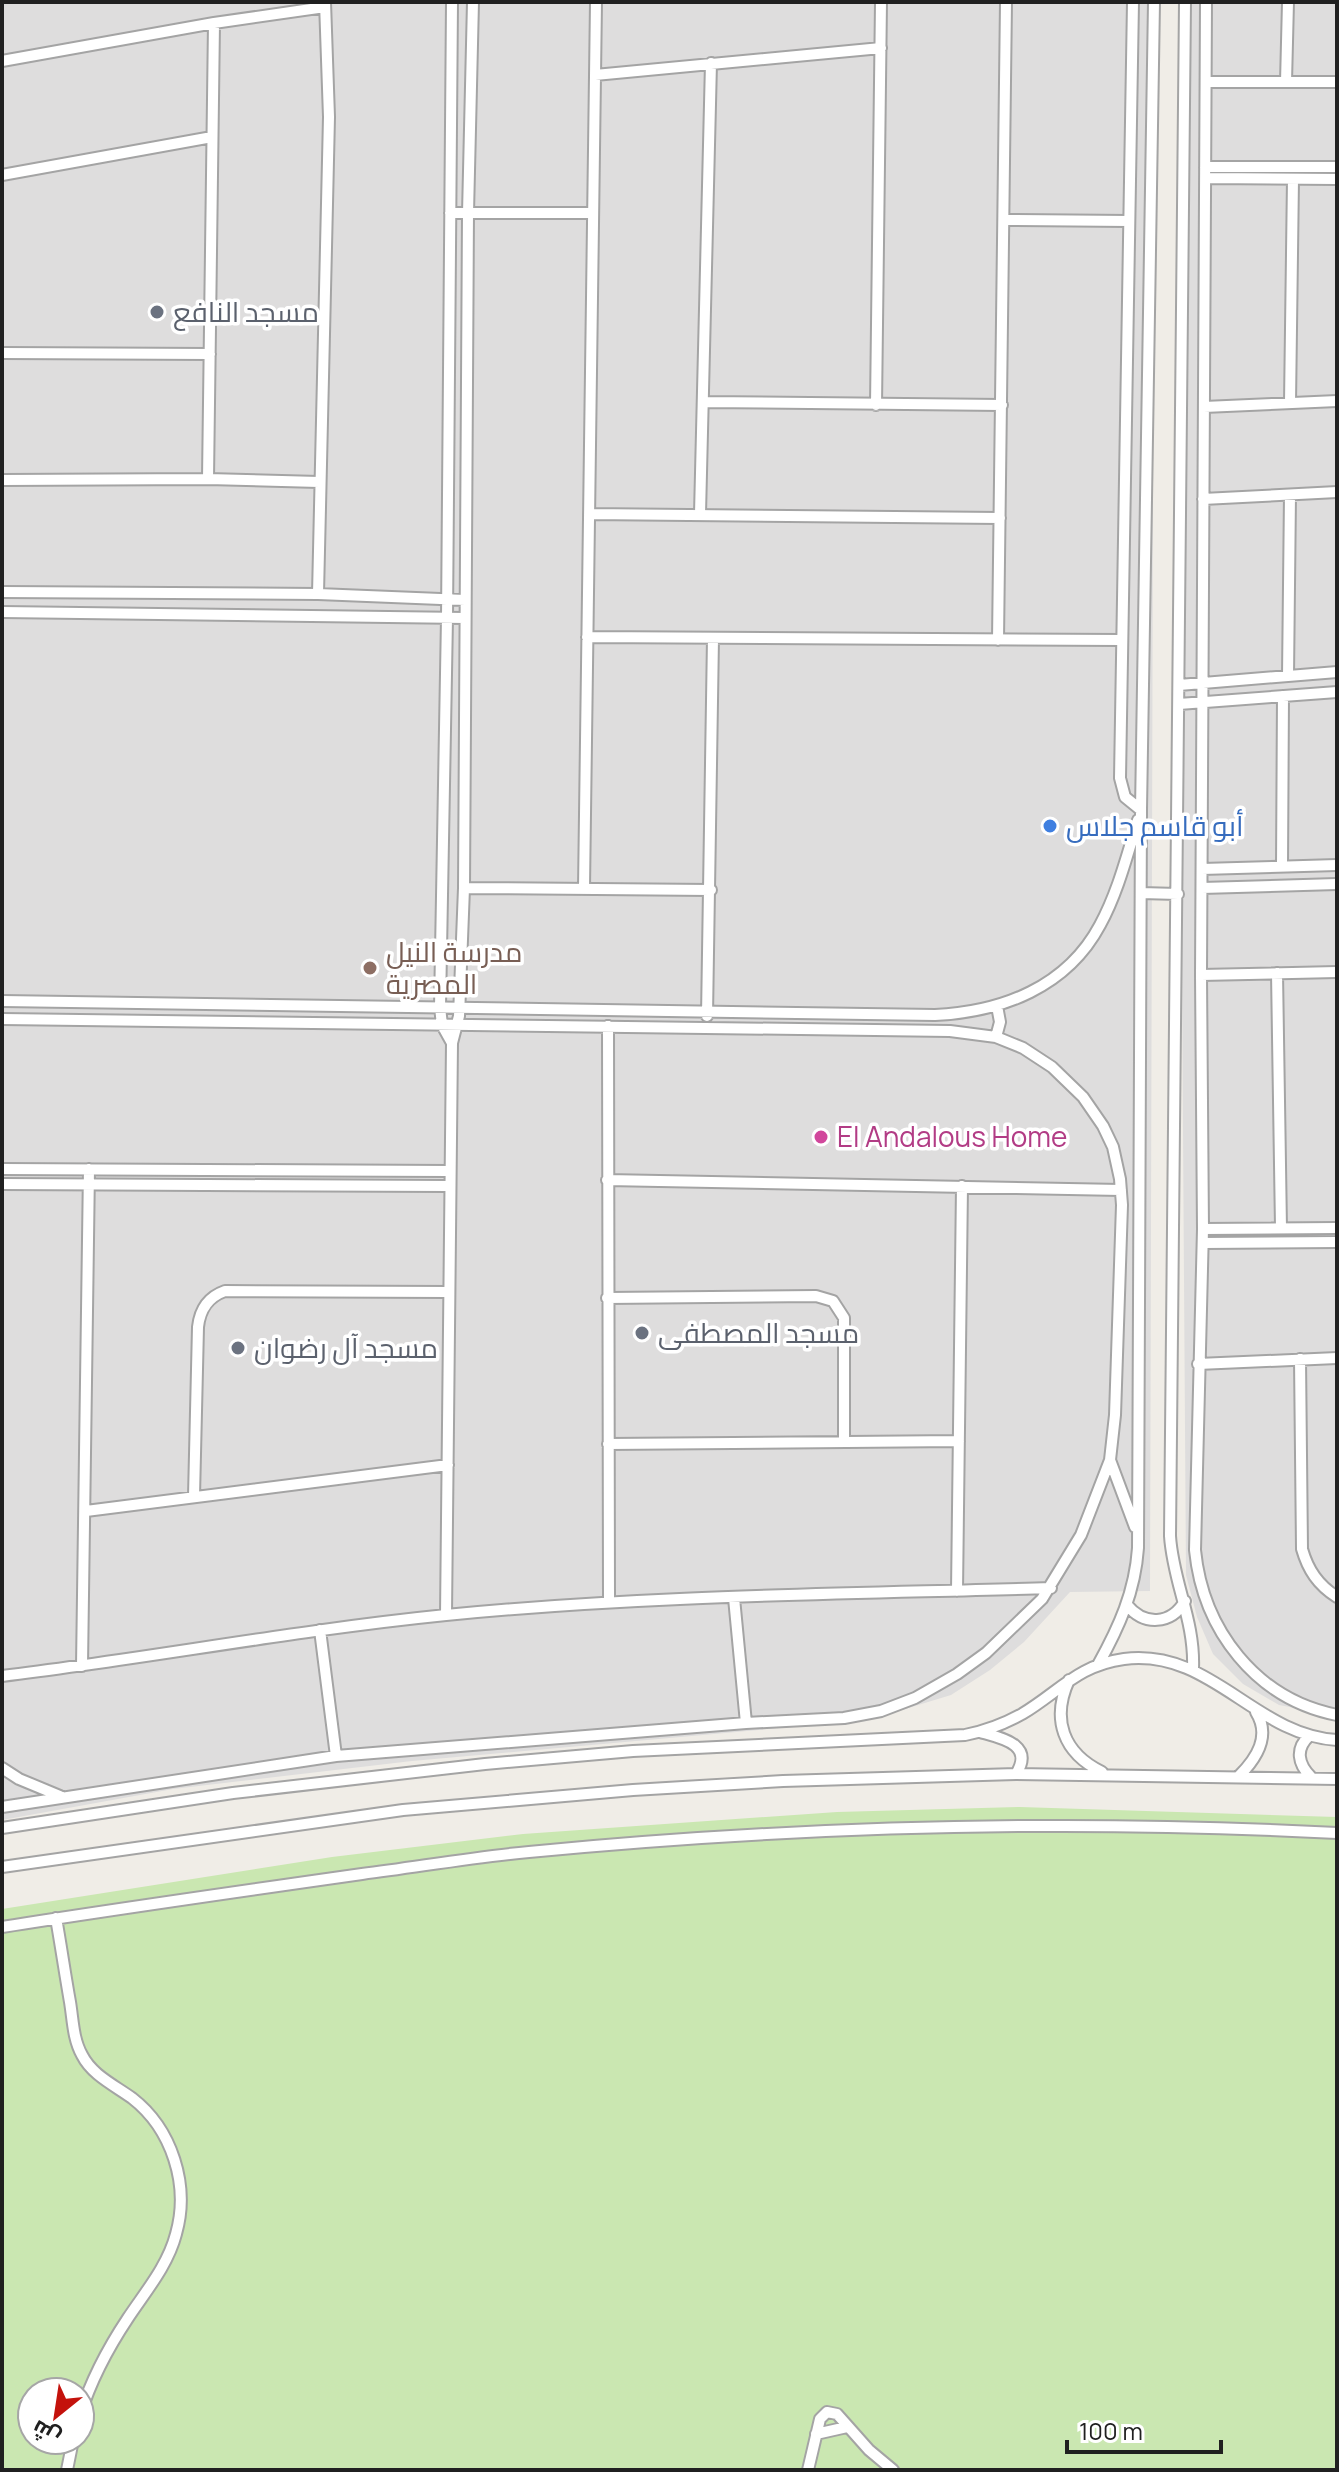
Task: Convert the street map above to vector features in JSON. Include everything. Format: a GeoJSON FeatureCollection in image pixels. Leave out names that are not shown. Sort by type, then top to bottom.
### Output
{"type":"FeatureCollection","features":[{"type":"Feature","properties":{"kind":"street"},"geometry":{"type":"LineString","coordinates":[[452,2],[440,1007],[442,1025],[452,1043]]}},
{"type":"Feature","properties":{"kind":"street"},"geometry":{"type":"LineString","coordinates":[[446,1615],[452,1043],[458,1025],[464,888],[468,213],[473,2]]}},
{"type":"Feature","properties":{"kind":"street"},"geometry":{"type":"LineString","coordinates":[[584,888],[596,2]]}},
{"type":"Feature","properties":{"kind":"street"},"geometry":{"type":"LineString","coordinates":[[876,405],[881,2]]}},
{"type":"Feature","properties":{"kind":"street"},"geometry":{"type":"LineString","coordinates":[[998,640],[1006,2]]}},
{"type":"Feature","properties":{"kind":"street"},"geometry":{"type":"LineString","coordinates":[[1133,2],[1120,784],[1129,802],[1141,810]]}},
{"type":"Feature","properties":{"kind":"street"},"geometry":{"type":"LineString","coordinates":[[1098,1665],[1127,1605],[1137,1562],[1138,1533],[1141,810],[1154,2]]}},
{"type":"Feature","properties":{"kind":"street"},"geometry":{"type":"LineString","coordinates":[[1185,2],[1170,1536],[1174,1569],[1192,1628],[1193,1669]]}},
{"type":"Feature","properties":{"kind":"street"},"geometry":{"type":"LineString","coordinates":[[1206,2],[1201,975],[1203,1243],[1195,1550],[1205,1601],[1225,1640],[1254,1673],[1297,1702],[1337,1715]]}},
{"type":"Feature","properties":{"kind":"street"},"geometry":{"type":"LineString","coordinates":[[1286,82],[1288,2]]}},
{"type":"Feature","properties":{"kind":"street"},"geometry":{"type":"LineString","coordinates":[[2,61],[325,5],[328,131],[318,594]]}},
{"type":"Feature","properties":{"kind":"street"},"geometry":{"type":"LineString","coordinates":[[208,479],[214,23]]}},
{"type":"Feature","properties":{"kind":"street"},"geometry":{"type":"LineString","coordinates":[[595,75],[881,48]]}},
{"type":"Feature","properties":{"kind":"street"},"geometry":{"type":"LineString","coordinates":[[700,514],[711,63]]}},
{"type":"Feature","properties":{"kind":"street"},"geometry":{"type":"LineString","coordinates":[[1206,82],[1337,82]]}},
{"type":"Feature","properties":{"kind":"street"},"geometry":{"type":"LineString","coordinates":[[2,175],[212,137]]}},
{"type":"Feature","properties":{"kind":"street"},"geometry":{"type":"LineString","coordinates":[[1205,173],[1337,167]]}},
{"type":"Feature","properties":{"kind":"street"},"geometry":{"type":"LineString","coordinates":[[1205,173],[1337,179]]}},
{"type":"Feature","properties":{"kind":"street"},"geometry":{"type":"LineString","coordinates":[[1290,403],[1293,179]]}},
{"type":"Feature","properties":{"kind":"street"},"geometry":{"type":"LineString","coordinates":[[450,213],[593,213]]}},
{"type":"Feature","properties":{"kind":"street"},"geometry":{"type":"LineString","coordinates":[[1004,220],[1129,221]]}},
{"type":"Feature","properties":{"kind":"street"},"geometry":{"type":"LineString","coordinates":[[2,353],[210,354]]}},
{"type":"Feature","properties":{"kind":"street"},"geometry":{"type":"LineString","coordinates":[[1204,407],[1337,401]]}},
{"type":"Feature","properties":{"kind":"street"},"geometry":{"type":"LineString","coordinates":[[703,402],[1002,405]]}},
{"type":"Feature","properties":{"kind":"street"},"geometry":{"type":"LineString","coordinates":[[2,480],[319,482]]}},
{"type":"Feature","properties":{"kind":"street"},"geometry":{"type":"LineString","coordinates":[[1203,499],[1337,492]]}},
{"type":"Feature","properties":{"kind":"street"},"geometry":{"type":"LineString","coordinates":[[1288,676],[1290,495]]}},
{"type":"Feature","properties":{"kind":"street"},"geometry":{"type":"LineString","coordinates":[[589,514],[1000,518]]}},
{"type":"Feature","properties":{"kind":"street"},"geometry":{"type":"LineString","coordinates":[[2,592],[318,594],[465,600]]}},
{"type":"Feature","properties":{"kind":"street"},"geometry":{"type":"LineString","coordinates":[[2,612],[465,618]]}},
{"type":"Feature","properties":{"kind":"street"},"geometry":{"type":"LineString","coordinates":[[587,637],[1122,640]]}},
{"type":"Feature","properties":{"kind":"street"},"geometry":{"type":"LineString","coordinates":[[707,1026],[713,638]]}},
{"type":"Feature","properties":{"kind":"street"},"geometry":{"type":"LineString","coordinates":[[1179,685],[1337,672]]}},
{"type":"Feature","properties":{"kind":"street"},"geometry":{"type":"LineString","coordinates":[[1122,678],[1143,678]]}},
{"type":"Feature","properties":{"kind":"street"},"geometry":{"type":"LineString","coordinates":[[1179,704],[1337,692]]}},
{"type":"Feature","properties":{"kind":"street"},"geometry":{"type":"LineString","coordinates":[[1282,867],[1283,696]]}},
{"type":"Feature","properties":{"kind":"street"},"geometry":{"type":"LineString","coordinates":[[2,1001],[935,1015],[997,1006],[1024,996],[1050,981],[1073,961],[1093,937],[1115,890],[1141,810]]}},
{"type":"Feature","properties":{"kind":"street"},"geometry":{"type":"LineString","coordinates":[[1202,869],[1337,865]]}},
{"type":"Feature","properties":{"kind":"street"},"geometry":{"type":"LineString","coordinates":[[1202,888],[1337,884]]}},
{"type":"Feature","properties":{"kind":"street"},"geometry":{"type":"LineString","coordinates":[[464,888],[711,890]]}},
{"type":"Feature","properties":{"kind":"street"},"geometry":{"type":"LineString","coordinates":[[1141,893],[1178,894]]}},
{"type":"Feature","properties":{"kind":"street"},"geometry":{"type":"LineString","coordinates":[[1201,975],[1337,972]]}},
{"type":"Feature","properties":{"kind":"street"},"geometry":{"type":"LineString","coordinates":[[1277,973],[1281,1228]]}},
{"type":"Feature","properties":{"kind":"street"},"geometry":{"type":"LineString","coordinates":[[996,1037],[1000,1022],[997,1006]]}},
{"type":"Feature","properties":{"kind":"street"},"geometry":{"type":"LineString","coordinates":[[2,1019],[707,1026],[950,1031],[996,1037],[1045,1062],[1083,1097],[1113,1147],[1121,1190],[1115,1415],[1110,1460],[1081,1535],[1042,1599],[986,1653],[915,1698],[881,1711],[844,1718],[336,1756],[2,1807]]}},
{"type":"Feature","properties":{"kind":"street"},"geometry":{"type":"LineString","coordinates":[[608,1026],[609,1601]]}},
{"type":"Feature","properties":{"kind":"street"},"geometry":{"type":"LineString","coordinates":[[2,1169],[450,1171]]}},
{"type":"Feature","properties":{"kind":"street"},"geometry":{"type":"LineString","coordinates":[[82,1666],[89,1169]]}},
{"type":"Feature","properties":{"kind":"street"},"geometry":{"type":"LineString","coordinates":[[607,1180],[1121,1190]]}},
{"type":"Feature","properties":{"kind":"street"},"geometry":{"type":"LineString","coordinates":[[2,1184],[450,1186]]}},
{"type":"Feature","properties":{"kind":"street"},"geometry":{"type":"LineString","coordinates":[[957,1591],[962,1186]]}},
{"type":"Feature","properties":{"kind":"street"},"geometry":{"type":"LineString","coordinates":[[1203,1229],[1337,1228]]}},
{"type":"Feature","properties":{"kind":"street"},"geometry":{"type":"LineString","coordinates":[[1203,1243],[1337,1242]]}},
{"type":"Feature","properties":{"kind":"street"},"geometry":{"type":"LineString","coordinates":[[194,1496],[198,1327],[199,1317],[208,1300],[225,1291],[449,1292]]}},
{"type":"Feature","properties":{"kind":"street"},"geometry":{"type":"LineString","coordinates":[[607,1298],[816,1296],[833,1301],[844,1318],[844,1441]]}},
{"type":"Feature","properties":{"kind":"street"},"geometry":{"type":"LineString","coordinates":[[1198,1364],[1337,1358]]}},
{"type":"Feature","properties":{"kind":"street"},"geometry":{"type":"LineString","coordinates":[[1300,1359],[1302,1549],[1311,1573],[1337,1597]]}},
{"type":"Feature","properties":{"kind":"street"},"geometry":{"type":"LineString","coordinates":[[608,1444],[959,1441]]}},
{"type":"Feature","properties":{"kind":"street"},"geometry":{"type":"LineString","coordinates":[[1110,1460],[1138,1533]]}},
{"type":"Feature","properties":{"kind":"street"},"geometry":{"type":"LineString","coordinates":[[86,1511],[448,1465]]}},
{"type":"Feature","properties":{"kind":"street"},"geometry":{"type":"LineString","coordinates":[[2,1676],[320,1630],[609,1601],[1051,1588]]}},
{"type":"Feature","properties":{"kind":"street"},"geometry":{"type":"LineString","coordinates":[[734,1598],[746,1723]]}},
{"type":"Feature","properties":{"kind":"street"},"geometry":{"type":"LineString","coordinates":[[1127,1605],[1140,1617],[1157,1620],[1174,1615],[1185,1601]]}},
{"type":"Feature","properties":{"kind":"street"},"geometry":{"type":"LineString","coordinates":[[320,1630],[336,1756]]}},
{"type":"Feature","properties":{"kind":"street"},"geometry":{"type":"LineString","coordinates":[[2,1828],[219,1794],[471,1765],[633,1751],[949,1737],[980,1732],[1024,1713],[1070,1678],[1098,1665],[1125,1658],[1152,1658],[1193,1669],[1256,1711],[1309,1736],[1337,1740]]}},
{"type":"Feature","properties":{"kind":"street"},"geometry":{"type":"LineString","coordinates":[[1070,1678],[1062,1703],[1064,1738],[1080,1758],[1105,1774]]}},
{"type":"Feature","properties":{"kind":"street"},"geometry":{"type":"LineString","coordinates":[[1239,1776],[1263,1741],[1262,1722],[1256,1711]]}},
{"type":"Feature","properties":{"kind":"street"},"geometry":{"type":"LineString","coordinates":[[980,1732],[1008,1740],[1018,1749],[1022,1762],[1016,1774]]}},
{"type":"Feature","properties":{"kind":"street"},"geometry":{"type":"LineString","coordinates":[[1309,1736],[1299,1753],[1303,1768],[1311,1777]]}},
{"type":"Feature","properties":{"kind":"street"},"geometry":{"type":"LineString","coordinates":[[2,1768],[19,1779],[62,1797]]}},
{"type":"Feature","properties":{"kind":"street"},"geometry":{"type":"LineString","coordinates":[[2,1867],[320,1820],[477,1802],[783,1781],[1016,1774],[1337,1779]]}},
{"type":"Feature","properties":{"kind":"street"},"geometry":{"type":"LineString","coordinates":[[2,1927],[108,1909],[525,1852],[677,1840],[856,1830],[1092,1826],[1337,1833]]}},
{"type":"Feature","properties":{"kind":"street"},"geometry":{"type":"LineString","coordinates":[[56,1918],[79,2051],[97,2073],[147,2111],[160,2127],[177,2168],[181,2189],[177,2233],[169,2252],[111,2343],[95,2376]]}},
{"type":"Feature","properties":{"kind":"street"},"geometry":{"type":"LineString","coordinates":[[808,2470],[820,2419],[827,2412],[837,2414],[869,2450],[893,2470]]}},
{"type":"Feature","properties":{"kind":"street"},"geometry":{"type":"LineString","coordinates":[[816,2434],[847,2427]]}},
{"type":"Feature","properties":{"kind":"shaded area"},"geometry":{"type":"Polygon","coordinates":[[[2,2],[1148,2],[1154,127],[1150,1591],[1070,1592],[1024,1642],[990,1670],[951,1695],[869,1720],[412,1761],[173,1789],[2,1820],[2,2]]]}},
{"type":"Feature","properties":{"kind":"shaded area"},"geometry":{"type":"Polygon","coordinates":[[[1185,2],[1337,2],[1337,1716],[1279,1705],[1243,1684],[1213,1654],[1197,1617],[1186,1575],[1180,686],[1185,2]]]}},
{"type":"Feature","properties":{"kind":"green space"},"geometry":{"type":"Polygon","coordinates":[[[1020,1807],[1337,1817],[1337,2470],[2,2470],[2,1909],[332,1857],[523,1834],[837,1812],[1020,1807]]]}},
{"type":"Feature","properties":{"kind":"place","name":"مسجد النافع"},"geometry":{"type":"Point","coordinates":[157,312]}},
{"type":"Feature","properties":{"kind":"place","name":"أبو قاسم جلاس"},"geometry":{"type":"Point","coordinates":[1050,826]}},
{"type":"Feature","properties":{"kind":"place","name":"مدرسة النيل المصرية"},"geometry":{"type":"Point","coordinates":[370,968]}},
{"type":"Feature","properties":{"kind":"place","name":"El Andalous Home"},"geometry":{"type":"Point","coordinates":[821,1137]}},
{"type":"Feature","properties":{"kind":"place","name":"مسجد المصطفى"},"geometry":{"type":"Point","coordinates":[642,1333]}},
{"type":"Feature","properties":{"kind":"place","name":"مسجد آل رضوان"},"geometry":{"type":"Point","coordinates":[238,1348]}}]}
